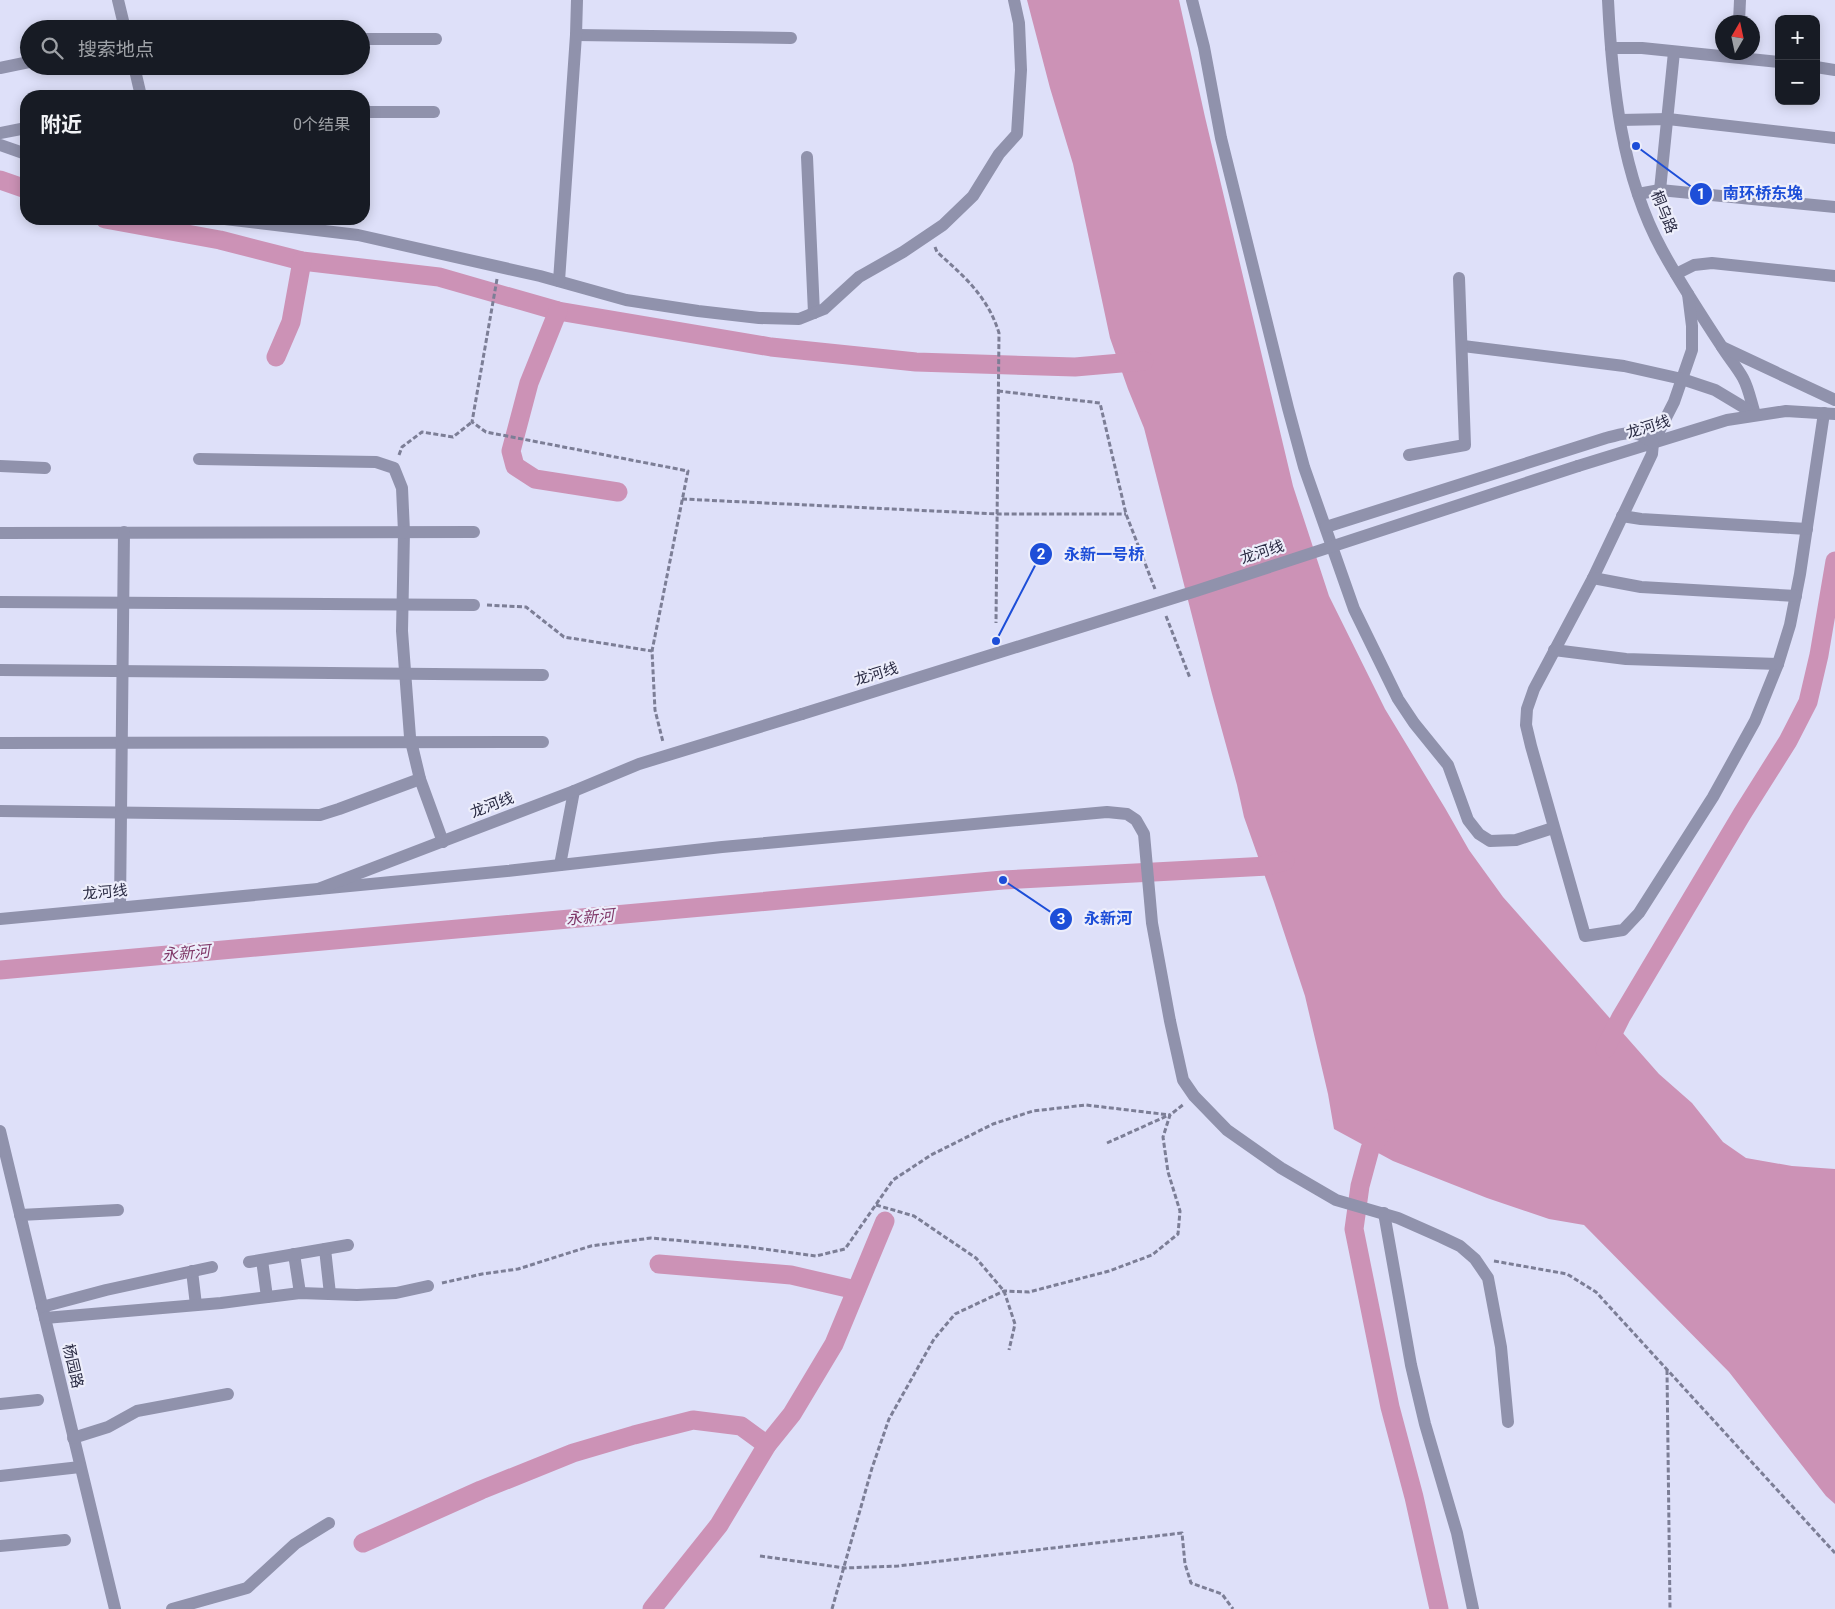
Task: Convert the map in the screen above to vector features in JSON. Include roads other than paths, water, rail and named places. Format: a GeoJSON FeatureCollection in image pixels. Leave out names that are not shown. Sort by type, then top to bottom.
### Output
{"type":"FeatureCollection","features":[{"type":"Feature","properties":{"kind":"street"},"geometry":{"type":"LineString","coordinates":[[118,0],[123,20]]}},
{"type":"Feature","properties":{"kind":"street"},"geometry":{"type":"LineString","coordinates":[[559,281],[577,0]]}},
{"type":"Feature","properties":{"kind":"street"},"geometry":{"type":"LineString","coordinates":[[275,225],[358,235],[559,281],[626,300],[759,318],[799,319],[824,309],[859,277],[903,252],[943,225],[973,196],[999,154],[1017,134],[1020,70],[1019,23],[1014,0]]}},
{"type":"Feature","properties":{"kind":"street"},"geometry":{"type":"LineString","coordinates":[[1192,0],[1204,47],[1221,138],[1288,408],[1304,466],[1354,609],[1398,699],[1414,723],[1448,765],[1468,820],[1479,834],[1490,841],[1516,840],[1553,828]]}},
{"type":"Feature","properties":{"kind":"street","name":"桐乌路"},"geometry":{"type":"LineString","coordinates":[[1608,0],[1620,120],[1632,173],[1646,217],[1676,274],[1743,379],[1755,414]]}},
{"type":"Feature","properties":{"kind":"street"},"geometry":{"type":"LineString","coordinates":[[1739,15],[1740,0]]}},
{"type":"Feature","properties":{"kind":"street"},"geometry":{"type":"LineString","coordinates":[[576,35],[791,38]]}},
{"type":"Feature","properties":{"kind":"street"},"geometry":{"type":"LineString","coordinates":[[370,39],[436,39]]}},
{"type":"Feature","properties":{"kind":"street"},"geometry":{"type":"LineString","coordinates":[[1612,48],[1642,48],[1715,55]]}},
{"type":"Feature","properties":{"kind":"street"},"geometry":{"type":"LineString","coordinates":[[1660,190],[1674,52]]}},
{"type":"Feature","properties":{"kind":"street"},"geometry":{"type":"LineString","coordinates":[[1760,59],[1775,61]]}},
{"type":"Feature","properties":{"kind":"street"},"geometry":{"type":"LineString","coordinates":[[0,68],[20,64]]}},
{"type":"Feature","properties":{"kind":"street"},"geometry":{"type":"LineString","coordinates":[[1820,68],[1835,70]]}},
{"type":"Feature","properties":{"kind":"street"},"geometry":{"type":"LineString","coordinates":[[136,75],[140,90]]}},
{"type":"Feature","properties":{"kind":"street"},"geometry":{"type":"LineString","coordinates":[[370,112],[434,112]]}},
{"type":"Feature","properties":{"kind":"street"},"geometry":{"type":"LineString","coordinates":[[1620,120],[1668,119],[1835,138]]}},
{"type":"Feature","properties":{"kind":"street"},"geometry":{"type":"LineString","coordinates":[[0,132],[20,129]]}},
{"type":"Feature","properties":{"kind":"street"},"geometry":{"type":"LineString","coordinates":[[0,145],[20,152]]}},
{"type":"Feature","properties":{"kind":"street"},"geometry":{"type":"LineString","coordinates":[[807,157],[814,313]]}},
{"type":"Feature","properties":{"kind":"street"},"geometry":{"type":"LineString","coordinates":[[1638,194],[1660,190],[1835,207]]}},
{"type":"Feature","properties":{"kind":"street"},"geometry":{"type":"LineString","coordinates":[[1676,274],[1694,266],[1712,263],[1835,276]]}},
{"type":"Feature","properties":{"kind":"street"},"geometry":{"type":"LineString","coordinates":[[1409,455],[1466,446],[1459,278]]}},
{"type":"Feature","properties":{"kind":"street"},"geometry":{"type":"LineString","coordinates":[[1688,294],[1692,326],[1692,350],[1674,402],[1653,443],[1652,454],[1593,578],[1534,689],[1527,709],[1526,725],[1531,746],[1585,936],[1623,930],[1639,913],[1713,797],[1755,721],[1778,664],[1790,624],[1829,413]]}},
{"type":"Feature","properties":{"kind":"street"},"geometry":{"type":"LineString","coordinates":[[1463,346],[1624,366],[1682,379],[1715,390],[1755,414]]}},
{"type":"Feature","properties":{"kind":"street"},"geometry":{"type":"LineString","coordinates":[[1721,347],[1835,400]]}},
{"type":"Feature","properties":{"kind":"street","name":"龙河线"},"geometry":{"type":"LineString","coordinates":[[0,919],[318,889],[666,755],[1196,591],[1578,466],[1727,420],[1755,414],[1786,410],[1829,413]]}},
{"type":"Feature","properties":{"kind":"street"},"geometry":{"type":"LineString","coordinates":[[1326,527],[1606,438],[1627,433],[1642,434],[1653,443]]}},
{"type":"Feature","properties":{"kind":"street"},"geometry":{"type":"LineString","coordinates":[[199,458],[376,462],[394,468],[402,488],[405,674],[411,742],[420,779],[443,842]]}},
{"type":"Feature","properties":{"kind":"street"},"geometry":{"type":"LineString","coordinates":[[0,466],[44,468]]}},
{"type":"Feature","properties":{"kind":"street"},"geometry":{"type":"LineString","coordinates":[[1622,516],[1641,519],[1807,528]]}},
{"type":"Feature","properties":{"kind":"street"},"geometry":{"type":"LineString","coordinates":[[120,907],[124,532]]}},
{"type":"Feature","properties":{"kind":"street"},"geometry":{"type":"LineString","coordinates":[[0,533],[474,532]]}},
{"type":"Feature","properties":{"kind":"street"},"geometry":{"type":"LineString","coordinates":[[1593,578],[1641,587],[1796,596]]}},
{"type":"Feature","properties":{"kind":"street"},"geometry":{"type":"LineString","coordinates":[[0,602],[474,604]]}},
{"type":"Feature","properties":{"kind":"street"},"geometry":{"type":"LineString","coordinates":[[1554,650],[1626,659],[1778,664]]}},
{"type":"Feature","properties":{"kind":"street"},"geometry":{"type":"LineString","coordinates":[[0,670],[543,674]]}},
{"type":"Feature","properties":{"kind":"street"},"geometry":{"type":"LineString","coordinates":[[0,743],[543,742]]}},
{"type":"Feature","properties":{"kind":"street"},"geometry":{"type":"LineString","coordinates":[[0,812],[320,815],[339,810],[420,779]]}},
{"type":"Feature","properties":{"kind":"street"},"geometry":{"type":"LineString","coordinates":[[560,865],[574,791]]}},
{"type":"Feature","properties":{"kind":"street"},"geometry":{"type":"LineString","coordinates":[[318,889],[761,844],[1107,812],[1127,814],[1136,820],[1144,834],[1151,910],[1170,1021],[1183,1080],[1194,1096],[1227,1130],[1281,1168],[1336,1200],[1398,1218],[1454,1243],[1475,1259],[1488,1278],[1501,1347],[1508,1422]]}},
{"type":"Feature","properties":{"kind":"street","name":"杨园路"},"geometry":{"type":"LineString","coordinates":[[0,1131],[115,1609]]}},
{"type":"Feature","properties":{"kind":"street"},"geometry":{"type":"LineString","coordinates":[[20,1215],[118,1210]]}},
{"type":"Feature","properties":{"kind":"street"},"geometry":{"type":"LineString","coordinates":[[1380,1212],[1413,1374],[1425,1424],[1457,1533],[1473,1609]]}},
{"type":"Feature","properties":{"kind":"street"},"geometry":{"type":"LineString","coordinates":[[249,1262],[348,1245]]}},
{"type":"Feature","properties":{"kind":"street"},"geometry":{"type":"LineString","coordinates":[[325,1249],[330,1294]]}},
{"type":"Feature","properties":{"kind":"street"},"geometry":{"type":"LineString","coordinates":[[294,1254],[300,1293]]}},
{"type":"Feature","properties":{"kind":"street"},"geometry":{"type":"LineString","coordinates":[[262,1260],[267,1297]]}},
{"type":"Feature","properties":{"kind":"street"},"geometry":{"type":"LineString","coordinates":[[43,1313],[106,1290],[212,1267]]}},
{"type":"Feature","properties":{"kind":"street"},"geometry":{"type":"LineString","coordinates":[[192,1271],[196,1305]]}},
{"type":"Feature","properties":{"kind":"street"},"geometry":{"type":"LineString","coordinates":[[43,1313],[196,1305],[300,1293],[396,1294],[428,1286]]}},
{"type":"Feature","properties":{"kind":"street"},"geometry":{"type":"LineString","coordinates":[[73,1438],[108,1427],[137,1411],[228,1394]]}},
{"type":"Feature","properties":{"kind":"street"},"geometry":{"type":"LineString","coordinates":[[0,1404],[38,1400]]}},
{"type":"Feature","properties":{"kind":"street"},"geometry":{"type":"LineString","coordinates":[[0,1476],[80,1467]]}},
{"type":"Feature","properties":{"kind":"street"},"geometry":{"type":"LineString","coordinates":[[172,1609],[247,1588],[295,1544],[329,1523]]}},
{"type":"Feature","properties":{"kind":"street"},"geometry":{"type":"LineString","coordinates":[[0,1546],[65,1540]]}},
{"type":"Feature","properties":{"kind":"waterway"},"geometry":{"type":"LineString","coordinates":[[0,180],[20,187]]}},
{"type":"Feature","properties":{"kind":"waterway"},"geometry":{"type":"LineString","coordinates":[[138,225],[220,240],[302,261],[439,277],[558,311],[771,347],[916,362],[1075,367],[1144,361]]}},
{"type":"Feature","properties":{"kind":"waterway"},"geometry":{"type":"LineString","coordinates":[[276,357],[291,322],[302,261]]}},
{"type":"Feature","properties":{"kind":"waterway"},"geometry":{"type":"LineString","coordinates":[[558,311],[529,383],[511,451],[515,466],[535,479],[618,492]]}},
{"type":"Feature","properties":{"kind":"waterway"},"geometry":{"type":"LineString","coordinates":[[1605,1049],[1621,1017],[1742,814],[1788,741],[1808,702],[1819,655],[1835,561]]}},
{"type":"Feature","properties":{"kind":"waterway","name":"永新河"},"geometry":{"type":"LineString","coordinates":[[0,970],[1003,880],[1268,866],[1285,861]]}},
{"type":"Feature","properties":{"kind":"waterway"},"geometry":{"type":"LineString","coordinates":[[1385,1129],[1370,1149],[1360,1186],[1354,1229],[1390,1407],[1414,1497],[1439,1609]]}},
{"type":"Feature","properties":{"kind":"waterway"},"geometry":{"type":"LineString","coordinates":[[652,1609],[719,1525],[767,1445],[792,1414],[834,1344],[885,1221]]}},
{"type":"Feature","properties":{"kind":"waterway"},"geometry":{"type":"LineString","coordinates":[[659,1264],[791,1275],[856,1290]]}},
{"type":"Feature","properties":{"kind":"waterway"},"geometry":{"type":"LineString","coordinates":[[363,1543],[481,1490],[573,1453],[693,1420],[741,1426],[767,1445]]}},
{"type":"Feature","properties":{"kind":"place","name":"南环桥东堍"},"geometry":{"type":"Point","coordinates":[1636,146]}},
{"type":"Feature","properties":{"kind":"place","name":"永新一号桥"},"geometry":{"type":"Point","coordinates":[996,641]}},
{"type":"Feature","properties":{"kind":"place","name":"永新河"},"geometry":{"type":"Point","coordinates":[1003,880]}}]}
